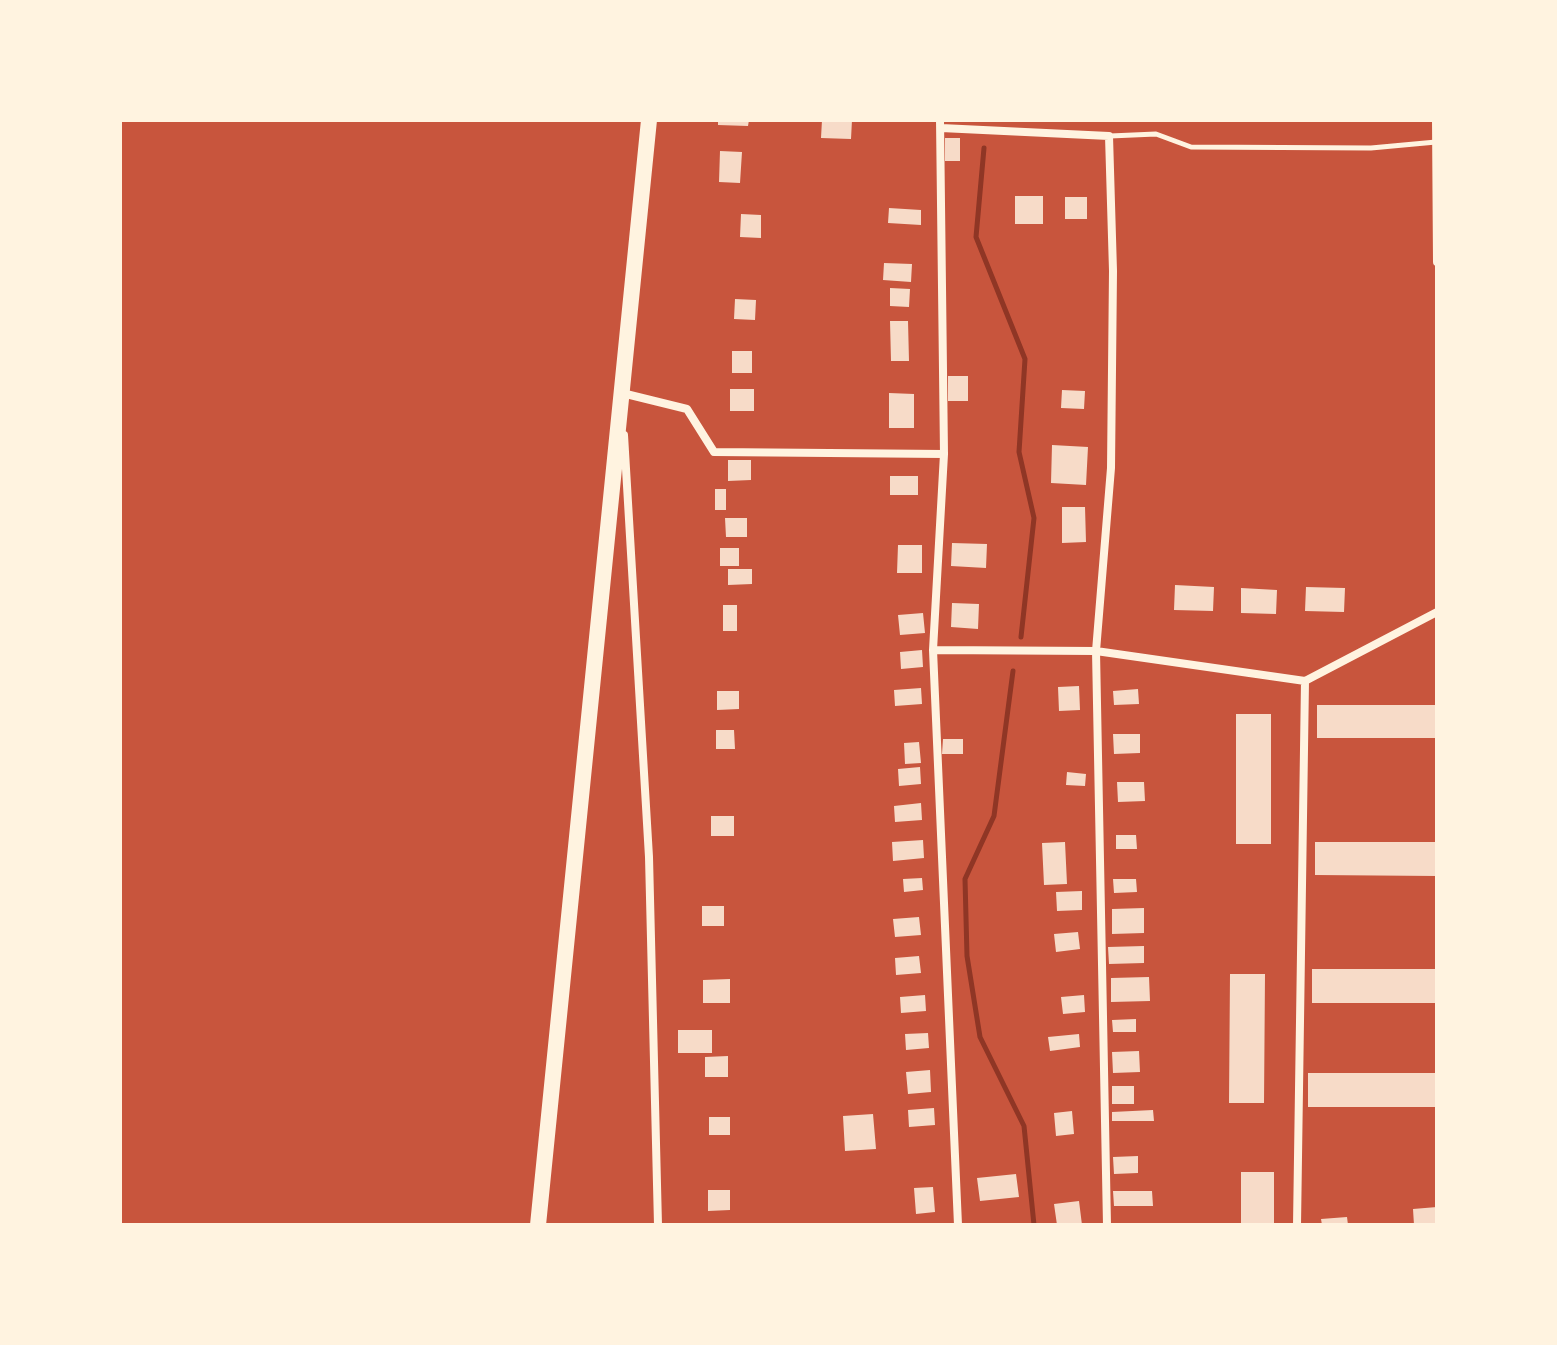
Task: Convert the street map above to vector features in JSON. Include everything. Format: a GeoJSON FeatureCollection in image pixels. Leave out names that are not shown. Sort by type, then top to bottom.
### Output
{"type":"FeatureCollection","features":[{"type":"Feature","properties":{"kind":"highway"},"geometry":{"type":"LineString","coordinates":[[538,1225],[649,120]]}},
{"type":"Feature","properties":{"kind":"street"},"geometry":{"type":"LineString","coordinates":[[1436,120],[1437,262]]}},
{"type":"Feature","properties":{"kind":"street"},"geometry":{"type":"LineString","coordinates":[[958,1225],[933,650],[944,454],[940,124],[1109,136],[1113,271],[1111,468],[1096,651],[1107,1225]]}},
{"type":"Feature","properties":{"kind":"street"},"geometry":{"type":"LineString","coordinates":[[658,1225],[649,857],[622,391],[687,409],[714,452],[944,454]]}},
{"type":"Feature","properties":{"kind":"street"},"geometry":{"type":"LineString","coordinates":[[933,650],[1096,651],[1305,681],[1437,612]]}},
{"type":"Feature","properties":{"kind":"street"},"geometry":{"type":"LineString","coordinates":[[1297,1225],[1305,681]]}},
{"type":"Feature","properties":{"kind":"lane"},"geometry":{"type":"LineString","coordinates":[[1109,136],[1156,134],[1191,147],[1371,148],[1436,142]]}},
{"type":"Feature","properties":{"kind":"building"},"geometry":{"type":"Polygon","coordinates":[[[718,120],[749,120],[748,126],[718,125],[718,120]]]}},
{"type":"Feature","properties":{"kind":"building"},"geometry":{"type":"Polygon","coordinates":[[[822,120],[852,120],[851,139],[821,138],[822,120]]]}},
{"type":"Feature","properties":{"kind":"building"},"geometry":{"type":"Polygon","coordinates":[[[945,138],[960,138],[960,161],[945,161],[945,138]]]}},
{"type":"Feature","properties":{"kind":"building"},"geometry":{"type":"Polygon","coordinates":[[[720,151],[742,152],[740,183],[719,182],[720,151]]]}},
{"type":"Feature","properties":{"kind":"building"},"geometry":{"type":"Polygon","coordinates":[[[1015,196],[1043,196],[1043,224],[1015,224],[1015,196]]]}},
{"type":"Feature","properties":{"kind":"building"},"geometry":{"type":"Polygon","coordinates":[[[1065,197],[1087,197],[1087,219],[1065,219],[1065,197]]]}},
{"type":"Feature","properties":{"kind":"building"},"geometry":{"type":"Polygon","coordinates":[[[889,208],[921,210],[921,225],[888,223],[889,208]]]}},
{"type":"Feature","properties":{"kind":"building"},"geometry":{"type":"Polygon","coordinates":[[[741,214],[761,215],[761,238],[740,237],[741,214]]]}},
{"type":"Feature","properties":{"kind":"building"},"geometry":{"type":"Polygon","coordinates":[[[884,263],[912,264],[911,282],[883,280],[884,263]]]}},
{"type":"Feature","properties":{"kind":"building"},"geometry":{"type":"Polygon","coordinates":[[[890,288],[910,289],[909,307],[890,306],[890,288]]]}},
{"type":"Feature","properties":{"kind":"building"},"geometry":{"type":"Polygon","coordinates":[[[735,299],[756,300],[755,320],[734,319],[735,299]]]}},
{"type":"Feature","properties":{"kind":"building"},"geometry":{"type":"Polygon","coordinates":[[[890,321],[908,321],[909,361],[891,361],[890,321]]]}},
{"type":"Feature","properties":{"kind":"building"},"geometry":{"type":"Polygon","coordinates":[[[732,351],[752,351],[752,373],[732,373],[732,351]]]}},
{"type":"Feature","properties":{"kind":"building"},"geometry":{"type":"Polygon","coordinates":[[[948,376],[968,376],[968,401],[948,401],[948,376]]]}},
{"type":"Feature","properties":{"kind":"building"},"geometry":{"type":"Polygon","coordinates":[[[730,389],[754,389],[754,411],[730,411],[730,389]]]}},
{"type":"Feature","properties":{"kind":"building"},"geometry":{"type":"Polygon","coordinates":[[[1062,390],[1085,391],[1084,409],[1061,408],[1062,390]]]}},
{"type":"Feature","properties":{"kind":"building"},"geometry":{"type":"Polygon","coordinates":[[[889,393],[914,394],[914,428],[889,428],[889,393]]]}},
{"type":"Feature","properties":{"kind":"building"},"geometry":{"type":"Polygon","coordinates":[[[1052,445],[1088,447],[1086,485],[1051,483],[1052,445]]]}},
{"type":"Feature","properties":{"kind":"building"},"geometry":{"type":"Polygon","coordinates":[[[728,460],[751,460],[751,480],[728,481],[728,460]]]}},
{"type":"Feature","properties":{"kind":"building"},"geometry":{"type":"Polygon","coordinates":[[[890,476],[918,476],[918,495],[890,495],[890,476]]]}},
{"type":"Feature","properties":{"kind":"building"},"geometry":{"type":"Polygon","coordinates":[[[715,489],[726,489],[726,510],[715,510],[715,489]]]}},
{"type":"Feature","properties":{"kind":"building"},"geometry":{"type":"Polygon","coordinates":[[[1062,507],[1085,507],[1086,542],[1062,543],[1062,507]]]}},
{"type":"Feature","properties":{"kind":"building"},"geometry":{"type":"Polygon","coordinates":[[[725,518],[747,518],[747,537],[726,537],[725,518]]]}},
{"type":"Feature","properties":{"kind":"building"},"geometry":{"type":"Polygon","coordinates":[[[952,543],[987,544],[986,568],[951,566],[952,543]]]}},
{"type":"Feature","properties":{"kind":"building"},"geometry":{"type":"Polygon","coordinates":[[[898,545],[922,545],[922,573],[897,573],[898,545]]]}},
{"type":"Feature","properties":{"kind":"building"},"geometry":{"type":"Polygon","coordinates":[[[720,548],[739,548],[739,566],[720,566],[720,548]]]}},
{"type":"Feature","properties":{"kind":"building"},"geometry":{"type":"Polygon","coordinates":[[[728,569],[752,569],[752,584],[728,585],[728,569]]]}},
{"type":"Feature","properties":{"kind":"building"},"geometry":{"type":"Polygon","coordinates":[[[1175,585],[1214,587],[1213,611],[1174,610],[1175,585]]]}},
{"type":"Feature","properties":{"kind":"building"},"geometry":{"type":"Polygon","coordinates":[[[1306,587],[1345,588],[1344,612],[1305,611],[1306,587]]]}},
{"type":"Feature","properties":{"kind":"building"},"geometry":{"type":"Polygon","coordinates":[[[1241,588],[1277,590],[1276,614],[1241,613],[1241,588]]]}},
{"type":"Feature","properties":{"kind":"building"},"geometry":{"type":"Polygon","coordinates":[[[952,603],[979,604],[978,629],[951,627],[952,603]]]}},
{"type":"Feature","properties":{"kind":"building"},"geometry":{"type":"Polygon","coordinates":[[[723,605],[737,605],[737,631],[723,631],[723,605]]]}},
{"type":"Feature","properties":{"kind":"building"},"geometry":{"type":"Polygon","coordinates":[[[923,613],[925,633],[900,635],[898,615],[923,613]]]}},
{"type":"Feature","properties":{"kind":"building"},"geometry":{"type":"Polygon","coordinates":[[[922,650],[923,667],[901,669],[900,652],[922,650]]]}},
{"type":"Feature","properties":{"kind":"building"},"geometry":{"type":"Polygon","coordinates":[[[1079,686],[1080,710],[1059,711],[1058,687],[1079,686]]]}},
{"type":"Feature","properties":{"kind":"building"},"geometry":{"type":"Polygon","coordinates":[[[921,688],[922,704],[895,706],[894,690],[921,688]]]}},
{"type":"Feature","properties":{"kind":"building"},"geometry":{"type":"Polygon","coordinates":[[[1138,689],[1139,704],[1114,705],[1113,691],[1138,689]]]}},
{"type":"Feature","properties":{"kind":"building"},"geometry":{"type":"Polygon","coordinates":[[[717,691],[739,691],[739,709],[717,710],[717,691]]]}},
{"type":"Feature","properties":{"kind":"building"},"geometry":{"type":"Polygon","coordinates":[[[1317,705],[1437,705],[1437,738],[1317,738],[1317,705]]]}},
{"type":"Feature","properties":{"kind":"building"},"geometry":{"type":"Polygon","coordinates":[[[1236,714],[1271,714],[1271,844],[1236,844],[1236,714]]]}},
{"type":"Feature","properties":{"kind":"building"},"geometry":{"type":"Polygon","coordinates":[[[716,730],[734,730],[735,749],[716,749],[716,730]]]}},
{"type":"Feature","properties":{"kind":"building"},"geometry":{"type":"Polygon","coordinates":[[[1113,734],[1140,734],[1140,753],[1114,754],[1113,734]]]}},
{"type":"Feature","properties":{"kind":"building"},"geometry":{"type":"Polygon","coordinates":[[[943,739],[963,739],[963,754],[942,754],[943,739]]]}},
{"type":"Feature","properties":{"kind":"building"},"geometry":{"type":"Polygon","coordinates":[[[919,742],[921,763],[905,764],[904,743],[919,742]]]}},
{"type":"Feature","properties":{"kind":"building"},"geometry":{"type":"Polygon","coordinates":[[[920,767],[921,784],[899,786],[898,769],[920,767]]]}},
{"type":"Feature","properties":{"kind":"building"},"geometry":{"type":"Polygon","coordinates":[[[1067,772],[1086,774],[1085,786],[1066,785],[1067,772]]]}},
{"type":"Feature","properties":{"kind":"building"},"geometry":{"type":"Polygon","coordinates":[[[1117,782],[1144,782],[1145,801],[1118,802],[1117,782]]]}},
{"type":"Feature","properties":{"kind":"building"},"geometry":{"type":"Polygon","coordinates":[[[921,803],[922,820],[895,822],[894,806],[921,803]]]}},
{"type":"Feature","properties":{"kind":"building"},"geometry":{"type":"Polygon","coordinates":[[[711,816],[734,816],[734,836],[711,836],[711,816]]]}},
{"type":"Feature","properties":{"kind":"building"},"geometry":{"type":"Polygon","coordinates":[[[1116,835],[1136,835],[1137,849],[1116,849],[1116,835]]]}},
{"type":"Feature","properties":{"kind":"building"},"geometry":{"type":"Polygon","coordinates":[[[923,840],[924,858],[893,861],[892,842],[923,840]]]}},
{"type":"Feature","properties":{"kind":"building"},"geometry":{"type":"Polygon","coordinates":[[[1065,842],[1067,884],[1044,885],[1042,843],[1065,842]]]}},
{"type":"Feature","properties":{"kind":"building"},"geometry":{"type":"Polygon","coordinates":[[[1315,842],[1437,842],[1437,876],[1315,875],[1315,842]]]}},
{"type":"Feature","properties":{"kind":"building"},"geometry":{"type":"Polygon","coordinates":[[[922,878],[923,890],[904,892],[903,879],[922,878]]]}},
{"type":"Feature","properties":{"kind":"building"},"geometry":{"type":"Polygon","coordinates":[[[1113,879],[1136,879],[1137,892],[1114,893],[1113,879]]]}},
{"type":"Feature","properties":{"kind":"building"},"geometry":{"type":"Polygon","coordinates":[[[1082,891],[1082,910],[1057,911],[1056,892],[1082,891]]]}},
{"type":"Feature","properties":{"kind":"building"},"geometry":{"type":"Polygon","coordinates":[[[702,906],[724,906],[724,926],[702,926],[702,906]]]}},
{"type":"Feature","properties":{"kind":"building"},"geometry":{"type":"Polygon","coordinates":[[[1144,908],[1144,933],[1112,934],[1112,909],[1144,908]]]}},
{"type":"Feature","properties":{"kind":"building"},"geometry":{"type":"Polygon","coordinates":[[[919,917],[921,935],[895,937],[893,919],[919,917]]]}},
{"type":"Feature","properties":{"kind":"building"},"geometry":{"type":"Polygon","coordinates":[[[1078,932],[1080,949],[1056,952],[1054,934],[1078,932]]]}},
{"type":"Feature","properties":{"kind":"building"},"geometry":{"type":"Polygon","coordinates":[[[1144,946],[1144,963],[1109,964],[1108,947],[1144,946]]]}},
{"type":"Feature","properties":{"kind":"building"},"geometry":{"type":"Polygon","coordinates":[[[919,956],[921,973],[896,975],[895,958],[919,956]]]}},
{"type":"Feature","properties":{"kind":"building"},"geometry":{"type":"Polygon","coordinates":[[[1312,969],[1437,969],[1437,1003],[1312,1003],[1312,969]]]}},
{"type":"Feature","properties":{"kind":"building"},"geometry":{"type":"Polygon","coordinates":[[[1230,974],[1265,974],[1264,1103],[1229,1103],[1230,974]]]}},
{"type":"Feature","properties":{"kind":"building"},"geometry":{"type":"Polygon","coordinates":[[[1149,977],[1150,1001],[1111,1002],[1111,978],[1149,977]]]}},
{"type":"Feature","properties":{"kind":"building"},"geometry":{"type":"Polygon","coordinates":[[[730,979],[730,1003],[703,1003],[703,980],[730,979]]]}},
{"type":"Feature","properties":{"kind":"building"},"geometry":{"type":"Polygon","coordinates":[[[925,995],[926,1011],[901,1013],[900,997],[925,995]]]}},
{"type":"Feature","properties":{"kind":"building"},"geometry":{"type":"Polygon","coordinates":[[[1084,995],[1085,1012],[1063,1014],[1061,997],[1084,995]]]}},
{"type":"Feature","properties":{"kind":"building"},"geometry":{"type":"Polygon","coordinates":[[[1136,1019],[1136,1032],[1113,1032],[1112,1020],[1136,1019]]]}},
{"type":"Feature","properties":{"kind":"building"},"geometry":{"type":"Polygon","coordinates":[[[678,1030],[712,1030],[712,1053],[678,1053],[678,1030]]]}},
{"type":"Feature","properties":{"kind":"building"},"geometry":{"type":"Polygon","coordinates":[[[928,1033],[929,1048],[906,1050],[905,1034],[928,1033]]]}},
{"type":"Feature","properties":{"kind":"building"},"geometry":{"type":"Polygon","coordinates":[[[1079,1034],[1080,1047],[1050,1051],[1048,1037],[1079,1034]]]}},
{"type":"Feature","properties":{"kind":"building"},"geometry":{"type":"Polygon","coordinates":[[[1139,1051],[1140,1072],[1113,1073],[1112,1052],[1139,1051]]]}},
{"type":"Feature","properties":{"kind":"building"},"geometry":{"type":"Polygon","coordinates":[[[728,1056],[728,1077],[705,1077],[705,1057],[728,1056]]]}},
{"type":"Feature","properties":{"kind":"building"},"geometry":{"type":"Polygon","coordinates":[[[930,1070],[931,1092],[908,1094],[906,1072],[930,1070]]]}},
{"type":"Feature","properties":{"kind":"building"},"geometry":{"type":"Polygon","coordinates":[[[1308,1073],[1437,1073],[1437,1107],[1308,1107],[1308,1073]]]}},
{"type":"Feature","properties":{"kind":"building"},"geometry":{"type":"Polygon","coordinates":[[[1112,1086],[1134,1086],[1134,1104],[1112,1104],[1112,1086]]]}},
{"type":"Feature","properties":{"kind":"building"},"geometry":{"type":"Polygon","coordinates":[[[934,1108],[935,1125],[909,1127],[908,1110],[934,1108]]]}},
{"type":"Feature","properties":{"kind":"building"},"geometry":{"type":"Polygon","coordinates":[[[1153,1110],[1154,1121],[1112,1121],[1112,1112],[1153,1110]]]}},
{"type":"Feature","properties":{"kind":"building"},"geometry":{"type":"Polygon","coordinates":[[[1072,1111],[1074,1134],[1056,1136],[1054,1113],[1072,1111]]]}},
{"type":"Feature","properties":{"kind":"building"},"geometry":{"type":"Polygon","coordinates":[[[873,1114],[876,1149],[845,1151],[843,1116],[873,1114]]]}},
{"type":"Feature","properties":{"kind":"building"},"geometry":{"type":"Polygon","coordinates":[[[709,1117],[730,1117],[730,1135],[709,1135],[709,1117]]]}},
{"type":"Feature","properties":{"kind":"building"},"geometry":{"type":"Polygon","coordinates":[[[1138,1156],[1138,1173],[1114,1174],[1113,1157],[1138,1156]]]}},
{"type":"Feature","properties":{"kind":"building"},"geometry":{"type":"Polygon","coordinates":[[[1241,1172],[1274,1172],[1274,1225],[1241,1225],[1241,1172]]]}},
{"type":"Feature","properties":{"kind":"building"},"geometry":{"type":"Polygon","coordinates":[[[1016,1174],[1019,1197],[980,1201],[977,1178],[1016,1174]]]}},
{"type":"Feature","properties":{"kind":"building"},"geometry":{"type":"Polygon","coordinates":[[[933,1187],[935,1212],[916,1214],[914,1188],[933,1187]]]}},
{"type":"Feature","properties":{"kind":"building"},"geometry":{"type":"Polygon","coordinates":[[[708,1190],[730,1190],[730,1210],[708,1211],[708,1190]]]}},
{"type":"Feature","properties":{"kind":"building"},"geometry":{"type":"Polygon","coordinates":[[[1113,1191],[1152,1191],[1153,1206],[1114,1206],[1113,1191]]]}},
{"type":"Feature","properties":{"kind":"building"},"geometry":{"type":"Polygon","coordinates":[[[1079,1201],[1082,1225],[1057,1225],[1054,1204],[1079,1201]]]}},
{"type":"Feature","properties":{"kind":"building"},"geometry":{"type":"Polygon","coordinates":[[[1437,1207],[1437,1225],[1414,1225],[1413,1209],[1437,1207]]]}},
{"type":"Feature","properties":{"kind":"building"},"geometry":{"type":"Polygon","coordinates":[[[1347,1217],[1348,1225],[1322,1225],[1321,1219],[1347,1217]]]}},
{"type":"Feature","properties":{"kind":"waterway"},"geometry":{"type":"LineString","coordinates":[[984,148],[976,237],[1025,359],[1019,452],[1034,518],[1021,637]]}},
{"type":"Feature","properties":{"kind":"waterway"},"geometry":{"type":"LineString","coordinates":[[1013,671],[994,816],[965,879],[967,956],[980,1037],[1024,1126],[1034,1225]]}}]}
